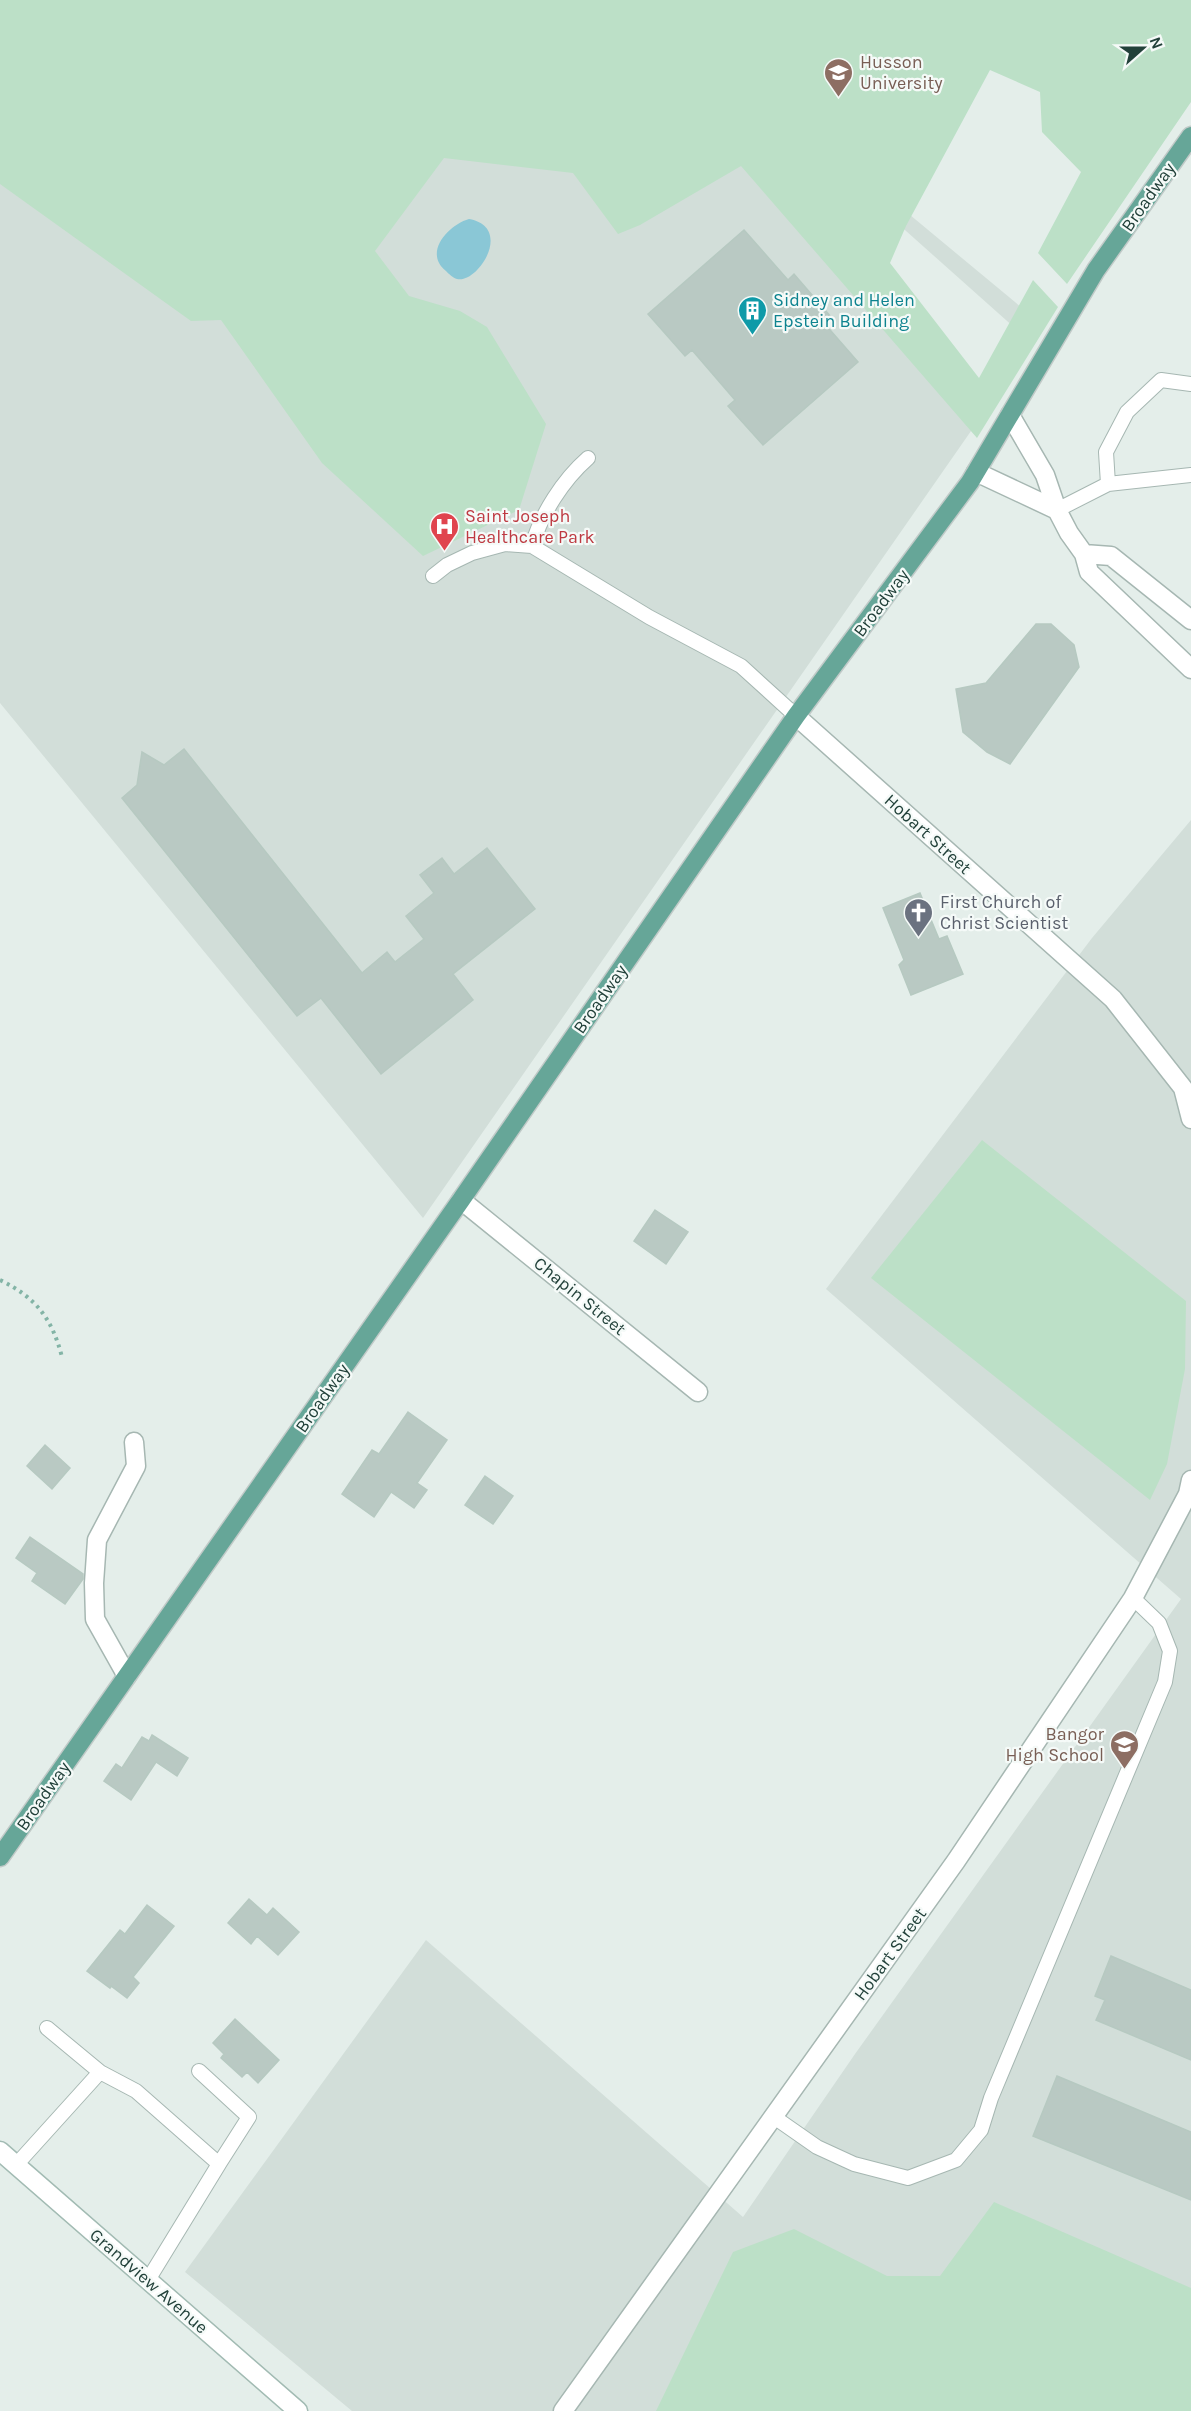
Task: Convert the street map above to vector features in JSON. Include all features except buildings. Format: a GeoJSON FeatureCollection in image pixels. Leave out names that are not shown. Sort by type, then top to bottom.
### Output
{"type":"FeatureCollection","features":[{"type":"Feature","properties":{"kind":"main road","name":"Broadway"},"geometry":{"type":"LineString","coordinates":[[0,1857],[461,1200],[796,716],[976,472],[1096,270],[1191,136]]}},
{"type":"Feature","properties":{"kind":"street"},"geometry":{"type":"LineString","coordinates":[[1010,415],[1045,475],[1057,510],[1069,533],[1084,554],[1089,572],[1191,669]]}},
{"type":"Feature","properties":{"kind":"street"},"geometry":{"type":"LineString","coordinates":[[976,472],[1057,510]]}},
{"type":"Feature","properties":{"kind":"street"},"geometry":{"type":"LineString","coordinates":[[1084,554],[1111,556],[1191,620]]}},
{"type":"Feature","properties":{"kind":"street","name":"Hobart Street"},"geometry":{"type":"LineString","coordinates":[[796,716],[1113,999],[1183,1088],[1191,1119]]}},
{"type":"Feature","properties":{"kind":"street","name":"Chapin Street"},"geometry":{"type":"LineString","coordinates":[[461,1200],[698,1392]]}},
{"type":"Feature","properties":{"kind":"street"},"geometry":{"type":"LineString","coordinates":[[127,1676],[96,1619],[94,1583],[97,1540],[136,1466],[134,1442]]}},
{"type":"Feature","properties":{"kind":"street","name":"Hobart Street"},"geometry":{"type":"LineString","coordinates":[[563,2411],[956,1861],[1133,1598],[1190,1490]]}},
{"type":"Feature","properties":{"kind":"street","name":"Grandview Avenue"},"geometry":{"type":"LineString","coordinates":[[0,2151],[298,2411]]}},
{"type":"Feature","properties":{"kind":"lane"},"geometry":{"type":"LineString","coordinates":[[1108,484],[1106,453],[1126,412],[1161,380],[1191,384]]}},
{"type":"Feature","properties":{"kind":"lane"},"geometry":{"type":"LineString","coordinates":[[532,546],[536,531],[570,474],[588,458]]}},
{"type":"Feature","properties":{"kind":"lane"},"geometry":{"type":"LineString","coordinates":[[1057,510],[1108,484],[1191,475]]}},
{"type":"Feature","properties":{"kind":"lane"},"geometry":{"type":"LineString","coordinates":[[433,576],[447,565],[472,553],[505,544],[532,546],[649,616],[741,666],[796,716]]}},
{"type":"Feature","properties":{"kind":"lane"},"geometry":{"type":"LineString","coordinates":[[774,2117],[817,2147],[854,2164],[908,2178],[956,2160],[981,2130],[992,2098],[1165,1682],[1170,1651],[1160,1623],[1133,1598]]}},
{"type":"Feature","properties":{"kind":"lane"},"geometry":{"type":"LineString","coordinates":[[47,2028],[100,2072],[136,2091],[219,2164]]}},
{"type":"Feature","properties":{"kind":"lane"},"geometry":{"type":"LineString","coordinates":[[148,2280],[249,2117],[199,2071]]}},
{"type":"Feature","properties":{"kind":"lane"},"geometry":{"type":"LineString","coordinates":[[16,2165],[100,2072]]}},
{"type":"Feature","properties":{"kind":"path"},"geometry":{"type":"LineString","coordinates":[[0,1280],[34,1302],[55,1332],[62,1358]]}},
{"type":"Feature","properties":{"kind":"shaded area","name":"Saint Joseph Healthcare Park"},"geometry":{"type":"Polygon","coordinates":[[[0,0],[886,195],[1045,327],[1034,345],[878,206],[852,243],[994,398],[423,1218],[0,703],[0,0]]]}},
{"type":"Feature","properties":{"kind":"shaded area","name":"Bangor High School"},"geometry":{"type":"Polygon","coordinates":[[[1191,820],[1191,2411],[352,2411],[185,2272],[426,1940],[743,2217],[855,2054],[1181,1599],[826,1289],[1092,938],[1191,820]]]}},
{"type":"Feature","properties":{"kind":"green space"},"geometry":{"type":"Polygon","coordinates":[[[0,0],[1191,0],[1191,102],[1067,284],[1038,253],[1081,172],[1042,132],[1040,92],[990,70],[906,226],[890,263],[979,378],[1033,280],[1058,307],[977,438],[741,166],[640,225],[618,234],[573,173],[444,158],[375,251],[409,296],[460,311],[487,327],[546,424],[519,510],[423,556],[322,463],[221,320],[191,321],[0,184],[0,0]]]}},
{"type":"Feature","properties":{"kind":"green space"},"geometry":{"type":"Polygon","coordinates":[[[982,1140],[1186,1301],[1185,1369],[1167,1464],[1150,1500],[871,1278],[982,1140]]]}},
{"type":"Feature","properties":{"kind":"green space"},"geometry":{"type":"Polygon","coordinates":[[[994,2202],[1191,2288],[1191,2411],[656,2411],[733,2252],[794,2229],[887,2276],[940,2276],[994,2202]]]}},
{"type":"Feature","properties":{"kind":"water"},"geometry":{"type":"Polygon","coordinates":[[[469,219],[482,224],[489,232],[491,243],[488,254],[474,273],[457,279],[440,264],[437,256],[438,248],[446,233],[469,219]]]}},
{"type":"Feature","properties":{"kind":"place","name":"Husson University"},"geometry":{"type":"Point","coordinates":[839,98]}},
{"type":"Feature","properties":{"kind":"place","name":"Sidney and Helen Epstein Building"},"geometry":{"type":"Point","coordinates":[752,336]}},
{"type":"Feature","properties":{"kind":"place","name":"Saint Joseph Healthcare Park"},"geometry":{"type":"Point","coordinates":[444,552]}},
{"type":"Feature","properties":{"kind":"place","name":"First Church of Christ Scientist"},"geometry":{"type":"Point","coordinates":[919,938]}},
{"type":"Feature","properties":{"kind":"place","name":"Bangor High School"},"geometry":{"type":"Point","coordinates":[1125,1770]}}]}
